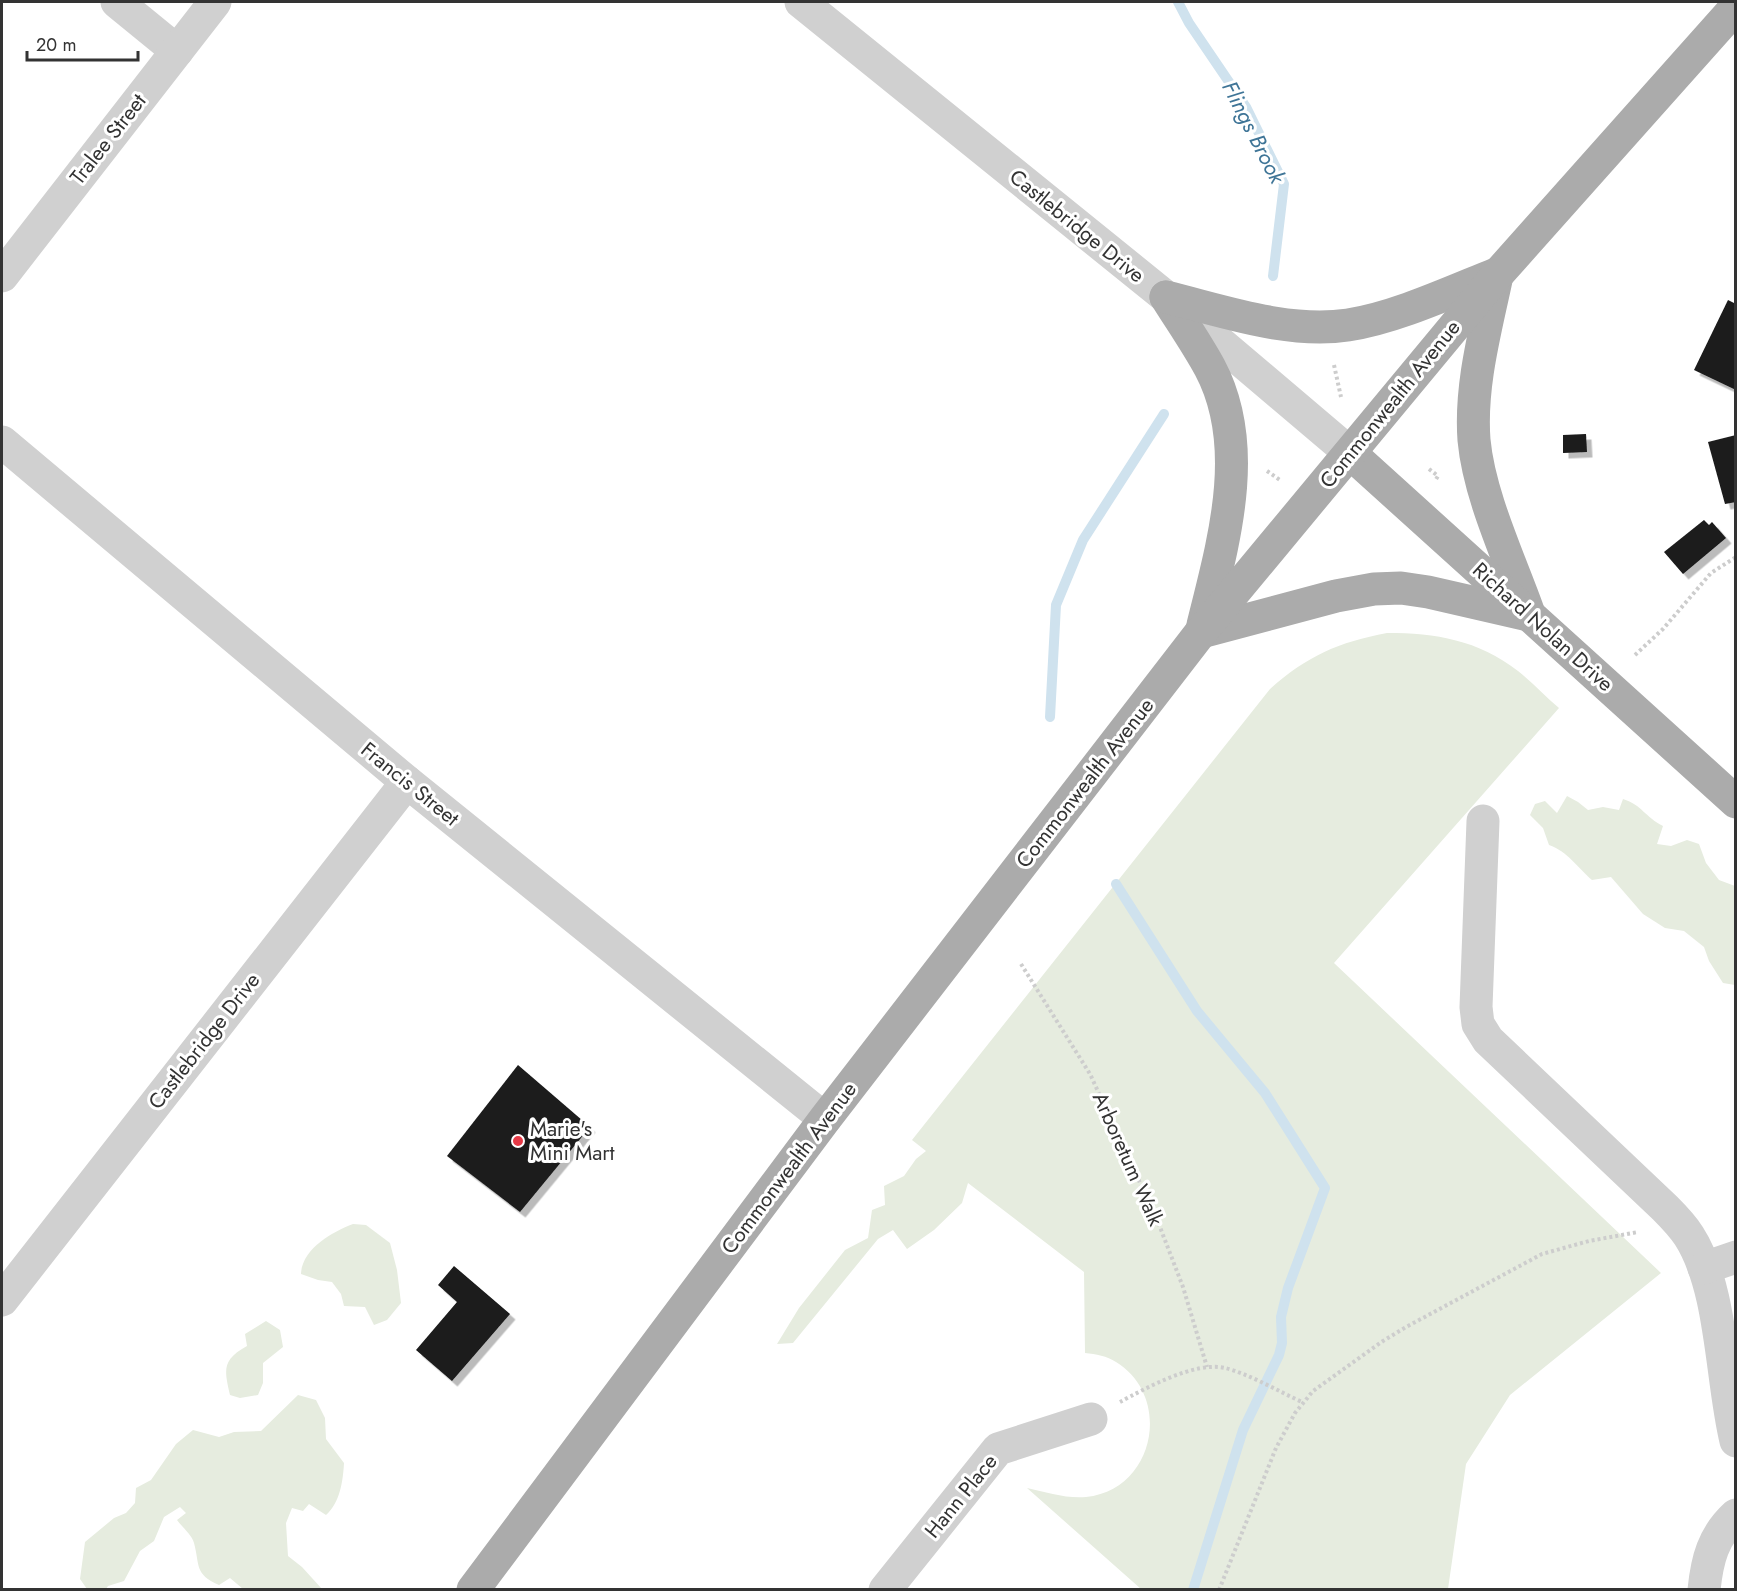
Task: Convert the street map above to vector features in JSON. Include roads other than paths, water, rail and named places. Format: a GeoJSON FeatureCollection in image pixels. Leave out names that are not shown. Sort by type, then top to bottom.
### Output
{"type":"FeatureCollection","features":[{"type":"Feature","properties":{"kind":"main road","name":"Commonwealth Avenue"},"geometry":{"type":"LineString","coordinates":[[473,1590],[825,1119],[1201,632],[1498,274],[1736,7]]}},
{"type":"Feature","properties":{"kind":"main road"},"geometry":{"type":"LineString","coordinates":[[1166,297],[1270,321],[1309,326],[1348,325],[1404,310],[1498,274]]}},
{"type":"Feature","properties":{"kind":"main road"},"geometry":{"type":"LineString","coordinates":[[1498,274],[1482,344],[1477,379],[1474,440],[1482,483],[1530,615]]}},
{"type":"Feature","properties":{"kind":"main road"},"geometry":{"type":"LineString","coordinates":[[1166,297],[1211,369],[1222,399],[1230,437],[1231,481],[1222,545],[1201,632],[1336,596],[1374,589],[1401,588],[1428,592],[1530,615]]}},
{"type":"Feature","properties":{"kind":"main road","name":"Richard Nolan Drive"},"geometry":{"type":"LineString","coordinates":[[1350,453],[1736,802]]}},
{"type":"Feature","properties":{"kind":"street"},"geometry":{"type":"LineString","coordinates":[[117,2],[177,51]]}},
{"type":"Feature","properties":{"kind":"street","name":"Tralee Street"},"geometry":{"type":"LineString","coordinates":[[2,276],[215,2]]}},
{"type":"Feature","properties":{"kind":"street","name":"Castlebridge Drive"},"geometry":{"type":"LineString","coordinates":[[801,2],[1166,297],[1350,453]]}},
{"type":"Feature","properties":{"kind":"street","name":"Francis Street"},"geometry":{"type":"LineString","coordinates":[[2,442],[407,782],[825,1119]]}},
{"type":"Feature","properties":{"kind":"street","name":"Castlebridge Drive"},"geometry":{"type":"LineString","coordinates":[[2,1300],[407,782]]}},
{"type":"Feature","properties":{"kind":"street"},"geometry":{"type":"LineString","coordinates":[[1483,821],[1476,1007],[1478,1024],[1482,1032],[1680,1223],[1690,1237],[1704,1268],[1714,1311],[1736,1441]]}},
{"type":"Feature","properties":{"kind":"street"},"geometry":{"type":"LineString","coordinates":[[1704,1268],[1736,1257]]}},
{"type":"Feature","properties":{"kind":"street","name":"Hann Place"},"geometry":{"type":"LineString","coordinates":[[885,1590],[998,1449],[1091,1419]]}},
{"type":"Feature","properties":{"kind":"street"},"geometry":{"type":"LineString","coordinates":[[1704,1590],[1713,1545],[1724,1526],[1736,1515]]}},
{"type":"Feature","properties":{"kind":"waterway","name":"Flings Brook"},"geometry":{"type":"LineString","coordinates":[[1178,2],[1189,23],[1246,107],[1284,184],[1273,276]]}},
{"type":"Feature","properties":{"kind":"waterway"},"geometry":{"type":"LineString","coordinates":[[1050,717],[1056,605],[1083,540],[1164,414]]}},
{"type":"Feature","properties":{"kind":"waterway"},"geometry":{"type":"LineString","coordinates":[[1116,884],[1197,1011],[1265,1093],[1325,1188],[1288,1288],[1281,1317],[1282,1343],[1279,1355],[1243,1430],[1193,1590]]}},
{"type":"Feature","properties":{"kind":"place","name":"Marie's Mini Mart"},"geometry":{"type":"Point","coordinates":[518,1141]}}]}
